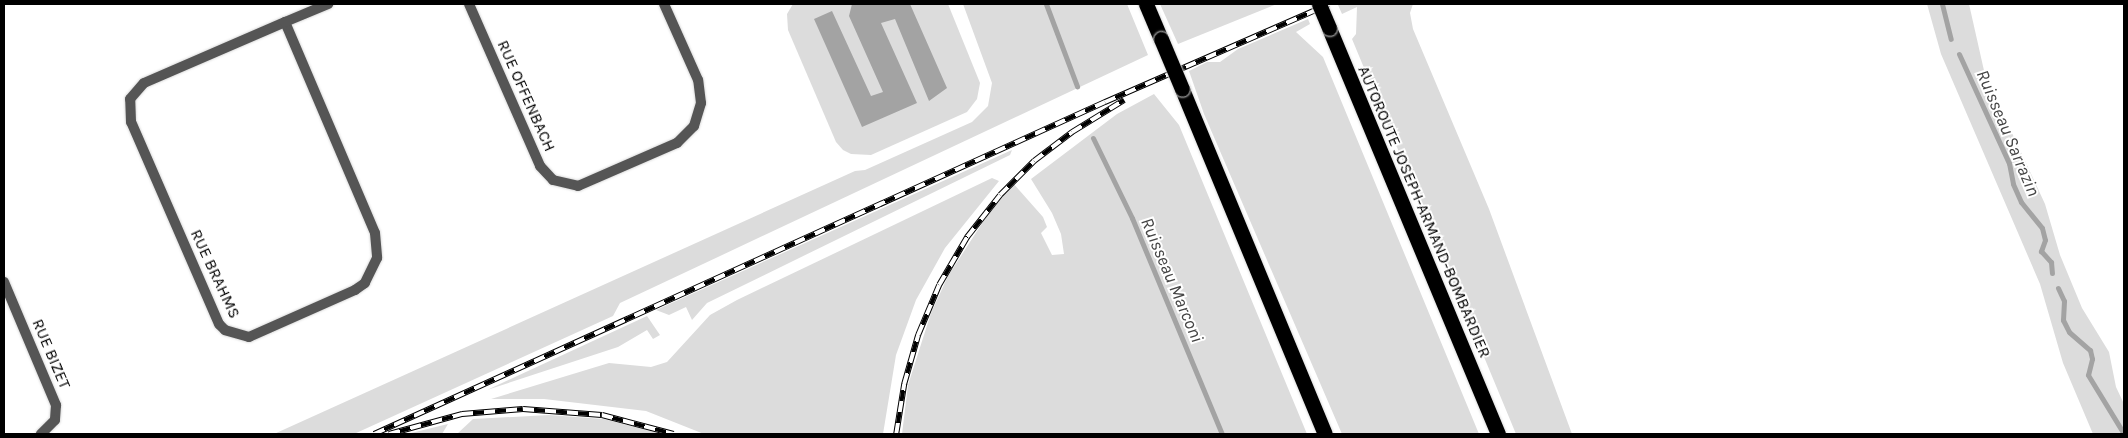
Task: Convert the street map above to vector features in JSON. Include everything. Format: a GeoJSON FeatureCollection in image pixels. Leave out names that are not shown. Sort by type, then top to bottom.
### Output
{"type":"FeatureCollection","features":[{"type":"Feature","properties":{"kind":"highway"},"geometry":{"type":"LineString","coordinates":[[1146,4],[1325,434]]}},
{"type":"Feature","properties":{"kind":"highway","name":"AUTOROUTE JOSEPH-ARMAND-BOMBARDIER"},"geometry":{"type":"LineString","coordinates":[[1318,4],[1498,434]]}},
{"type":"Feature","properties":{"kind":"street","name":"RUE BRAHMS"},"geometry":{"type":"LineString","coordinates":[[285,22],[375,234],[377,258],[364,282],[354,290],[249,337],[225,330],[219,324],[128,110],[130,99],[144,84],[285,22],[328,4]]}},
{"type":"Feature","properties":{"kind":"street","name":"RUE OFFENBACH"},"geometry":{"type":"LineString","coordinates":[[469,4],[540,166],[553,180],[578,186],[678,143],[694,126],[701,103],[698,80],[664,4]]}},
{"type":"Feature","properties":{"kind":"street","name":"RUE BIZET"},"geometry":{"type":"LineString","coordinates":[[4,282],[56,405],[55,420],[41,434]]}},
{"type":"Feature","properties":{"kind":"shaded area"},"geometry":{"type":"Polygon","coordinates":[[[793,4],[948,4],[980,83],[977,99],[967,112],[871,155],[851,154],[843,150],[836,142],[788,30],[787,14],[793,4]]]}},
{"type":"Feature","properties":{"kind":"shaded area"},"geometry":{"type":"Polygon","coordinates":[[[852,4],[910,4],[947,88],[929,101],[895,19],[881,23],[917,103],[862,127],[814,19],[832,11],[871,96],[883,92],[849,16],[852,4]]]}},
{"type":"Feature","properties":{"kind":"shaded area"},"geometry":{"type":"Polygon","coordinates":[[[963,4],[1127,4],[1148,55],[620,303],[613,316],[354,434],[274,434],[855,171],[865,170],[972,122],[988,106],[992,83],[963,4]]]}},
{"type":"Feature","properties":{"kind":"shaded area"},"geometry":{"type":"Polygon","coordinates":[[[1160,4],[1277,4],[1178,44],[1160,4]]]}},
{"type":"Feature","properties":{"kind":"shaded area"},"geometry":{"type":"Polygon","coordinates":[[[1413,4],[1410,13],[1413,29],[1489,209],[1572,434],[1516,434],[1352,39],[1356,34],[1357,7],[1342,14],[1338,5],[1413,4]]]}},
{"type":"Feature","properties":{"kind":"shaded area"},"geometry":{"type":"Polygon","coordinates":[[[1927,4],[1969,4],[1985,75],[2045,204],[2060,255],[2082,308],[2109,352],[2116,387],[2124,404],[2124,434],[2093,434],[2063,363],[2040,284],[1941,54],[1927,4]]]}},
{"type":"Feature","properties":{"kind":"shaded area"},"geometry":{"type":"Polygon","coordinates":[[[1308,19],[1310,24],[1296,32],[1323,57],[1479,434],[1342,434],[1204,114],[1189,71],[1207,62],[1220,62],[1238,49],[1308,19]]]}},
{"type":"Feature","properties":{"kind":"shaded area"},"geometry":{"type":"Polygon","coordinates":[[[1154,94],[1179,125],[1307,434],[902,434],[908,385],[931,313],[948,276],[990,211],[1013,183],[1043,217],[1047,227],[1041,233],[1052,255],[1064,254],[1061,234],[1052,213],[1031,179],[1117,114],[1154,94]]]}},
{"type":"Feature","properties":{"kind":"shaded area"},"geometry":{"type":"Polygon","coordinates":[[[1012,150],[1010,155],[707,303],[692,320],[686,307],[669,315],[656,310],[1012,150]]]}},
{"type":"Feature","properties":{"kind":"shaded area"},"geometry":{"type":"Polygon","coordinates":[[[992,178],[999,181],[945,248],[916,300],[896,355],[883,434],[704,434],[646,411],[544,399],[491,399],[609,363],[651,367],[667,362],[710,315],[737,300],[992,178]]]}},
{"type":"Feature","properties":{"kind":"shaded area"},"geometry":{"type":"Polygon","coordinates":[[[647,316],[660,335],[653,339],[647,330],[618,347],[487,390],[647,316]]]}},
{"type":"Feature","properties":{"kind":"shaded area"},"geometry":{"type":"Polygon","coordinates":[[[549,415],[604,419],[662,434],[457,434],[473,419],[549,415]]]}},
{"type":"Feature","properties":{"kind":"shaded area"},"geometry":{"type":"Polygon","coordinates":[[[448,424],[442,434],[407,434],[448,424]]]}},
{"type":"Feature","properties":{"kind":"waterway","name":"Ruisseau Marconi"},"geometry":{"type":"LineString","coordinates":[[1046,4],[1077,86]]}},
{"type":"Feature","properties":{"kind":"waterway","name":"Ruisseau Sarrazin"},"geometry":{"type":"LineString","coordinates":[[1942,4],[1951,39]]}},
{"type":"Feature","properties":{"kind":"waterway","name":"Ruisseau Sarrazin"},"geometry":{"type":"LineString","coordinates":[[1959,54],[2009,163],[2013,184],[2021,202],[2042,228],[2045,240],[2041,251],[2051,262],[2052,273]]}},
{"type":"Feature","properties":{"kind":"waterway","name":"Ruisseau Marconi"},"geometry":{"type":"LineString","coordinates":[[1093,138],[1132,218],[1222,434]]}},
{"type":"Feature","properties":{"kind":"waterway","name":"Ruisseau Sarrazin"},"geometry":{"type":"LineString","coordinates":[[2058,288],[2064,301],[2063,320],[2069,332],[2090,350],[2092,359],[2088,375],[2124,434]]}},
{"type":"Feature","properties":{"kind":"railway"},"geometry":{"type":"LineString","coordinates":[[374,434],[1105,102],[1329,4]]}},
{"type":"Feature","properties":{"kind":"railway"},"geometry":{"type":"LineString","coordinates":[[896,434],[904,384],[918,335],[939,285],[967,237],[1000,195],[1034,161],[1072,132],[1124,100]]}},
{"type":"Feature","properties":{"kind":"railway"},"geometry":{"type":"LineString","coordinates":[[389,434],[462,414],[523,409],[602,415],[674,434]]}}]}
